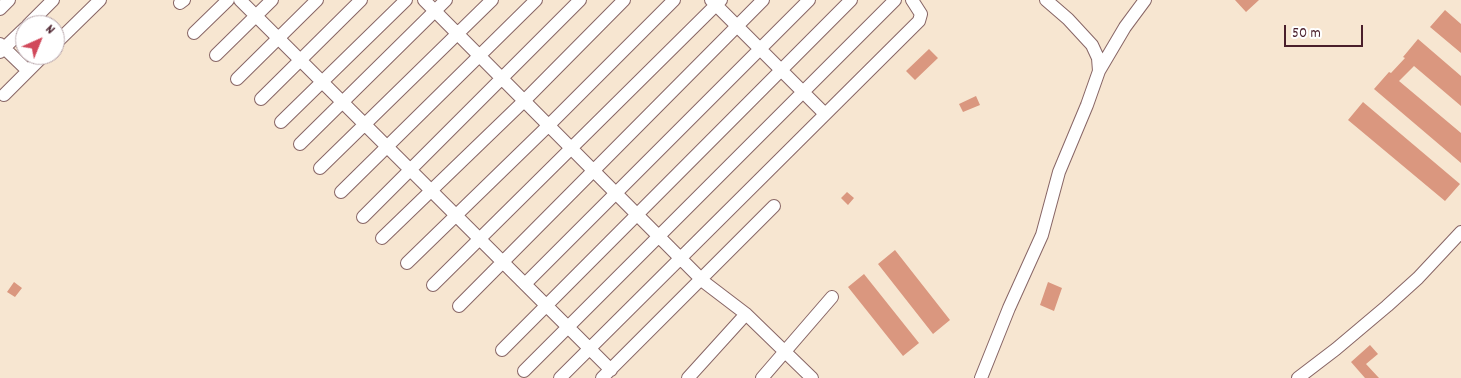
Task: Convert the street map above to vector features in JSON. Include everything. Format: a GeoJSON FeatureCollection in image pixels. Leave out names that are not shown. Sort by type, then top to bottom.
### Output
{"type":"FeatureCollection","features":[{"type":"Feature","properties":{"kind":"street"},"geometry":{"type":"LineString","coordinates":[[0,9],[9,0]]}},
{"type":"Feature","properties":{"kind":"street"},"geometry":{"type":"LineString","coordinates":[[37,15],[53,0]]}},
{"type":"Feature","properties":{"kind":"street"},"geometry":{"type":"LineString","coordinates":[[65,34],[100,0]]}},
{"type":"Feature","properties":{"kind":"street"},"geometry":{"type":"LineString","coordinates":[[194,33],[228,0]]}},
{"type":"Feature","properties":{"kind":"street"},"geometry":{"type":"LineString","coordinates":[[240,0],[568,327],[589,349],[607,374],[774,206]]}},
{"type":"Feature","properties":{"kind":"street"},"geometry":{"type":"LineString","coordinates":[[216,55],[272,0]]}},
{"type":"Feature","properties":{"kind":"street"},"geometry":{"type":"LineString","coordinates":[[237,79],[317,0]]}},
{"type":"Feature","properties":{"kind":"street"},"geometry":{"type":"LineString","coordinates":[[261,99],[361,0]]}},
{"type":"Feature","properties":{"kind":"street"},"geometry":{"type":"LineString","coordinates":[[282,122],[406,0]]}},
{"type":"Feature","properties":{"kind":"street"},"geometry":{"type":"LineString","coordinates":[[424,0],[701,279],[746,314],[812,378]]}},
{"type":"Feature","properties":{"kind":"street"},"geometry":{"type":"LineString","coordinates":[[300,144],[446,0]]}},
{"type":"Feature","properties":{"kind":"street"},"geometry":{"type":"LineString","coordinates":[[320,168],[492,0]]}},
{"type":"Feature","properties":{"kind":"street"},"geometry":{"type":"LineString","coordinates":[[341,192],[536,0]]}},
{"type":"Feature","properties":{"kind":"street"},"geometry":{"type":"LineString","coordinates":[[363,217],[580,0]]}},
{"type":"Feature","properties":{"kind":"street"},"geometry":{"type":"LineString","coordinates":[[382,238],[524,101],[624,0]]}},
{"type":"Feature","properties":{"kind":"street"},"geometry":{"type":"LineString","coordinates":[[408,263],[674,0]]}},
{"type":"Feature","properties":{"kind":"street"},"geometry":{"type":"LineString","coordinates":[[459,306],[763,0]]}},
{"type":"Feature","properties":{"kind":"street"},"geometry":{"type":"LineString","coordinates":[[525,284],[809,0]]}},
{"type":"Feature","properties":{"kind":"street"},"geometry":{"type":"LineString","coordinates":[[502,350],[851,0]]}},
{"type":"Feature","properties":{"kind":"street"},"geometry":{"type":"LineString","coordinates":[[524,371],[894,0]]}},
{"type":"Feature","properties":{"kind":"street"},"geometry":{"type":"LineString","coordinates":[[560,378],[919,21],[921,14],[912,0]]}},
{"type":"Feature","properties":{"kind":"street"},"geometry":{"type":"LineString","coordinates":[[1046,0],[1068,19],[1092,45],[1098,58],[1099,71]]}},
{"type":"Feature","properties":{"kind":"street"},"geometry":{"type":"LineString","coordinates":[[981,378],[1009,308],[1042,235],[1059,172],[1087,106],[1099,71],[1125,27],[1145,0]]}},
{"type":"Feature","properties":{"kind":"street"},"geometry":{"type":"LineString","coordinates":[[433,285],[716,2],[737,26],[824,114]]}},
{"type":"Feature","properties":{"kind":"street"},"geometry":{"type":"LineString","coordinates":[[15,36],[1,48],[28,71]]}},
{"type":"Feature","properties":{"kind":"street"},"geometry":{"type":"LineString","coordinates":[[1,96],[34,65]]}},
{"type":"Feature","properties":{"kind":"street"},"geometry":{"type":"LineString","coordinates":[[1298,378],[1336,350],[1387,306],[1418,278],[1461,232]]}},
{"type":"Feature","properties":{"kind":"street"},"geometry":{"type":"LineString","coordinates":[[762,378],[832,297]]}},
{"type":"Feature","properties":{"kind":"street"},"geometry":{"type":"LineString","coordinates":[[688,378],[746,314]]}},
{"type":"Feature","properties":{"kind":"building"},"geometry":{"type":"Polygon","coordinates":[[[1235,0],[1259,0],[1246,12],[1235,0]]]}},
{"type":"Feature","properties":{"kind":"building"},"geometry":{"type":"Polygon","coordinates":[[[1445,10],[1461,24],[1461,53],[1430,27],[1445,10]]]}},
{"type":"Feature","properties":{"kind":"building"},"geometry":{"type":"Polygon","coordinates":[[[1418,39],[1461,76],[1461,106],[1414,66],[1399,81],[1461,133],[1461,163],[1374,89],[1405,58],[1403,57],[1418,39]]]}},
{"type":"Feature","properties":{"kind":"building"},"geometry":{"type":"Polygon","coordinates":[[[929,49],[938,58],[915,80],[906,71],[929,49]]]}},
{"type":"Feature","properties":{"kind":"building"},"geometry":{"type":"Polygon","coordinates":[[[976,96],[980,105],[963,112],[959,104],[976,96]]]}},
{"type":"Feature","properties":{"kind":"building"},"geometry":{"type":"Polygon","coordinates":[[[1363,102],[1460,184],[1445,201],[1348,120],[1363,102]]]}},
{"type":"Feature","properties":{"kind":"building"},"geometry":{"type":"Polygon","coordinates":[[[847,192],[854,198],[848,205],[841,198],[847,192]]]}},
{"type":"Feature","properties":{"kind":"building"},"geometry":{"type":"Polygon","coordinates":[[[895,250],[950,320],[933,334],[878,264],[895,250]]]}},
{"type":"Feature","properties":{"kind":"building"},"geometry":{"type":"Polygon","coordinates":[[[864,274],[919,343],[903,356],[848,287],[864,274]]]}},
{"type":"Feature","properties":{"kind":"building"},"geometry":{"type":"Polygon","coordinates":[[[14,282],[22,288],[15,297],[7,292],[14,282]]]}},
{"type":"Feature","properties":{"kind":"building"},"geometry":{"type":"Polygon","coordinates":[[[1048,282],[1062,288],[1054,311],[1040,305],[1048,282]]]}},
{"type":"Feature","properties":{"kind":"building"},"geometry":{"type":"Polygon","coordinates":[[[1370,345],[1378,354],[1366,364],[1379,378],[1365,378],[1351,362],[1370,345]]]}}]}
